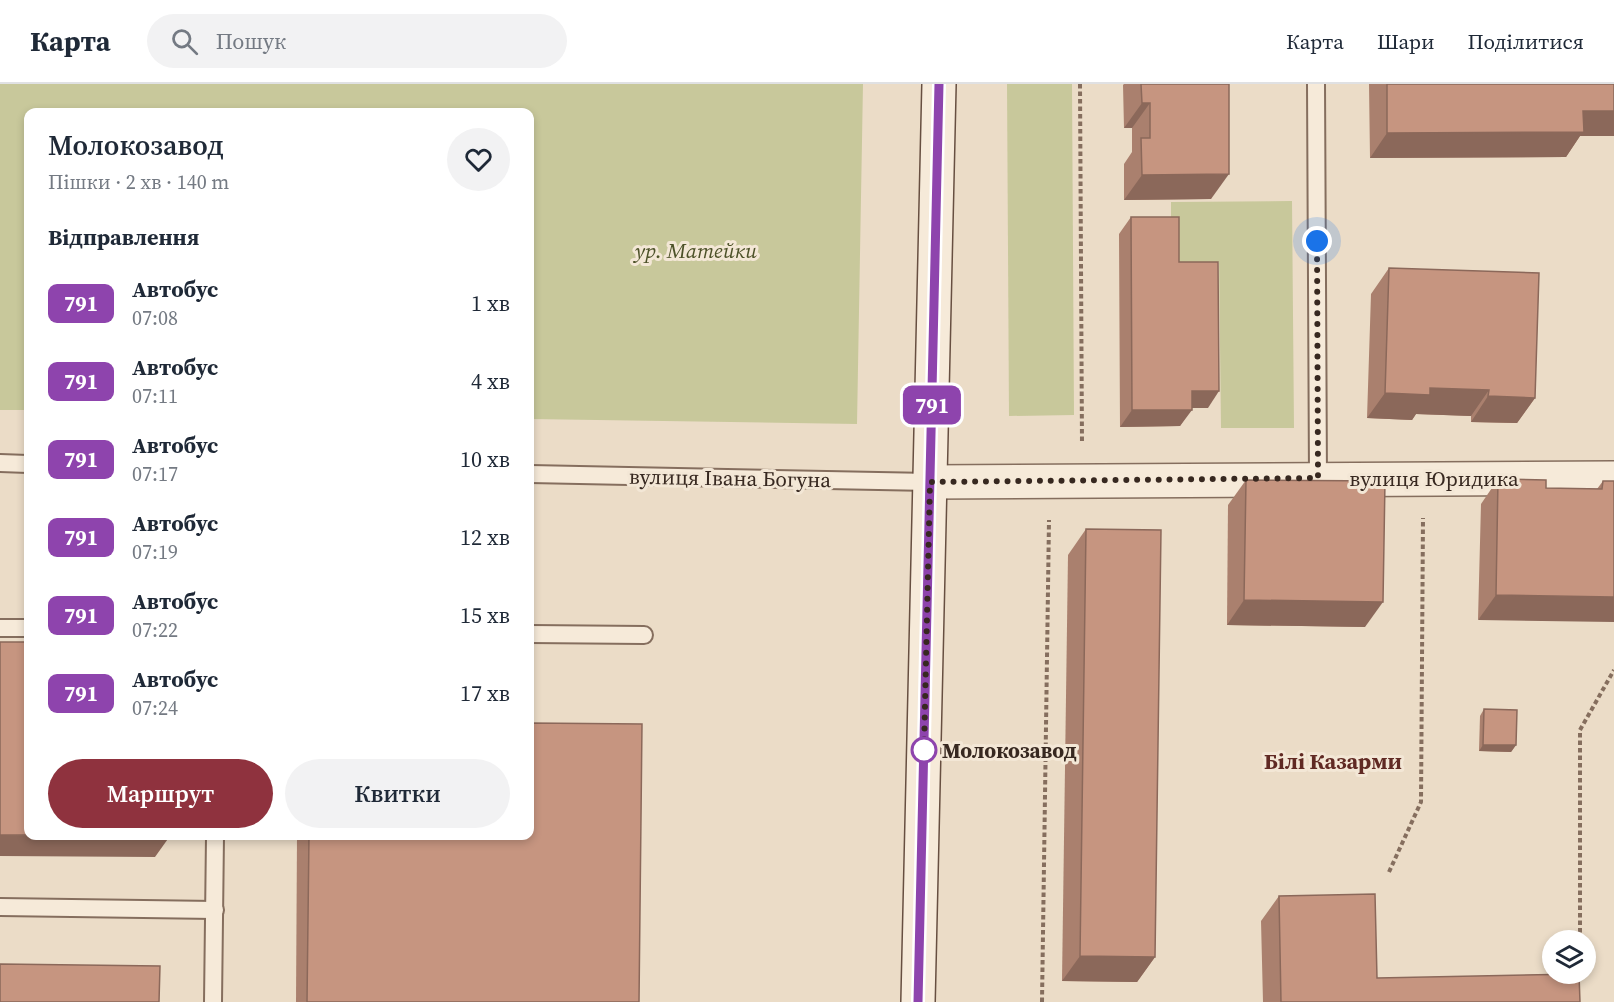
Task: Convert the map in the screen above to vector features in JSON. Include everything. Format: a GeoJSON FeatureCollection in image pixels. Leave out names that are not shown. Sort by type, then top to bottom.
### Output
{"type":"FeatureCollection","features":[{"type":"Feature","properties":{"kind":"main road"},"geometry":{"type":"LineString","coordinates":[[918,1002],[939,84]]}},
{"type":"Feature","properties":{"kind":"main road","name":"вулиця Юридика"},"geometry":{"type":"LineString","coordinates":[[930,482],[1614,478]]}},
{"type":"Feature","properties":{"kind":"lane"},"geometry":{"type":"LineString","coordinates":[[1316,84],[1318,478]]}},
{"type":"Feature","properties":{"kind":"lane"},"geometry":{"type":"LineString","coordinates":[[0,463],[24,464]]}},
{"type":"Feature","properties":{"kind":"lane","name":"вулиця Івана Богуна"},"geometry":{"type":"LineString","coordinates":[[534,474],[930,482]]}},
{"type":"Feature","properties":{"kind":"lane"},"geometry":{"type":"LineString","coordinates":[[0,628],[24,628]]}},
{"type":"Feature","properties":{"kind":"lane"},"geometry":{"type":"LineString","coordinates":[[534,634],[644,635]]}},
{"type":"Feature","properties":{"kind":"lane"},"geometry":{"type":"LineString","coordinates":[[213,1002],[215,840]]}},
{"type":"Feature","properties":{"kind":"lane"},"geometry":{"type":"LineString","coordinates":[[0,907],[214,910]]}},
{"type":"Feature","properties":{"kind":"path"},"geometry":{"type":"LineString","coordinates":[[1080,84],[1082,480]]}},
{"type":"Feature","properties":{"kind":"path"},"geometry":{"type":"LineString","coordinates":[[1389,872],[1421,802],[1423,478]]}},
{"type":"Feature","properties":{"kind":"path"},"geometry":{"type":"LineString","coordinates":[[1042,1002],[1050,481]]}},
{"type":"Feature","properties":{"kind":"path"},"geometry":{"type":"LineString","coordinates":[[1580,930],[1580,730],[1614,670]]}},
{"type":"Feature","properties":{"kind":"green space","name":"ур. Матейки"},"geometry":{"type":"Polygon","coordinates":[[[0,84],[863,84],[857,424],[534,419],[534,108],[24,108],[24,410],[0,410],[0,84]]]}},
{"type":"Feature","properties":{"kind":"green space"},"geometry":{"type":"Polygon","coordinates":[[[1007,84],[1072,84],[1074,415],[1009,416],[1007,84]]]}},
{"type":"Feature","properties":{"kind":"green space"},"geometry":{"type":"Polygon","coordinates":[[[1292,201],[1294,428],[1221,428],[1219,262],[1171,263],[1171,202],[1292,201]]]}},
{"type":"Feature","properties":{"kind":"building"},"geometry":{"type":"Polygon","coordinates":[[[1141,84],[1229,84],[1229,174],[1142,175],[1141,138],[1150,138],[1150,103],[1142,103],[1141,84]]]}},
{"type":"Feature","properties":{"kind":"building"},"geometry":{"type":"Polygon","coordinates":[[[1387,84],[1614,84],[1614,111],[1583,111],[1584,132],[1387,133],[1387,84]]]}},
{"type":"Feature","properties":{"kind":"building"},"geometry":{"type":"Polygon","coordinates":[[[1131,217],[1179,217],[1179,262],[1218,262],[1219,391],[1192,391],[1192,410],[1132,410],[1131,217]]]}},
{"type":"Feature","properties":{"kind":"building"},"geometry":{"type":"Polygon","coordinates":[[[1389,268],[1539,273],[1535,398],[1488,396],[1489,390],[1430,388],[1430,395],[1385,393],[1389,268]]]}},
{"type":"Feature","properties":{"kind":"building"},"geometry":{"type":"Polygon","coordinates":[[[1498,479],[1546,480],[1546,488],[1602,489],[1603,481],[1614,481],[1614,597],[1496,595],[1498,479]]]}},
{"type":"Feature","properties":{"kind":"building"},"geometry":{"type":"Polygon","coordinates":[[[1246,480],[1385,481],[1383,602],[1244,600],[1246,480]]]}},
{"type":"Feature","properties":{"kind":"building"},"geometry":{"type":"Polygon","coordinates":[[[1086,529],[1161,530],[1155,957],[1080,956],[1086,529]]]}},
{"type":"Feature","properties":{"kind":"building"},"geometry":{"type":"Polygon","coordinates":[[[0,642],[24,642],[24,835],[0,835],[0,642]]]}},
{"type":"Feature","properties":{"kind":"building"},"geometry":{"type":"Polygon","coordinates":[[[1484,709],[1517,710],[1516,745],[1483,745],[1484,709]]]}},
{"type":"Feature","properties":{"kind":"building"},"geometry":{"type":"Polygon","coordinates":[[[534,723],[642,724],[639,1002],[307,1002],[309,840],[534,840],[534,723]]]}},
{"type":"Feature","properties":{"kind":"building"},"geometry":{"type":"Polygon","coordinates":[[[1375,894],[1377,978],[1542,975],[1542,984],[1579,984],[1580,1002],[1281,1002],[1279,896],[1375,894]]]}},
{"type":"Feature","properties":{"kind":"building"},"geometry":{"type":"Polygon","coordinates":[[[0,964],[160,966],[159,1002],[0,1002],[0,964]]]}},
{"type":"Feature","properties":{"kind":"bus line","name":"791"},"geometry":{"type":"LineString","coordinates":[[918,1002],[939,84]]}},
{"type":"Feature","properties":{"kind":"place","name":"Молокозавод"},"geometry":{"type":"Point","coordinates":[924,750]}},
{"type":"Feature","properties":{"kind":"district","name":"Білі Казарми"},"geometry":{"type":"Point","coordinates":[1333,761]}},
{"type":"Feature","properties":{"kind":"route"},"geometry":{"type":"LineString","coordinates":[[924,750],[930,482],[1318,478],[1317,241]]}}]}
